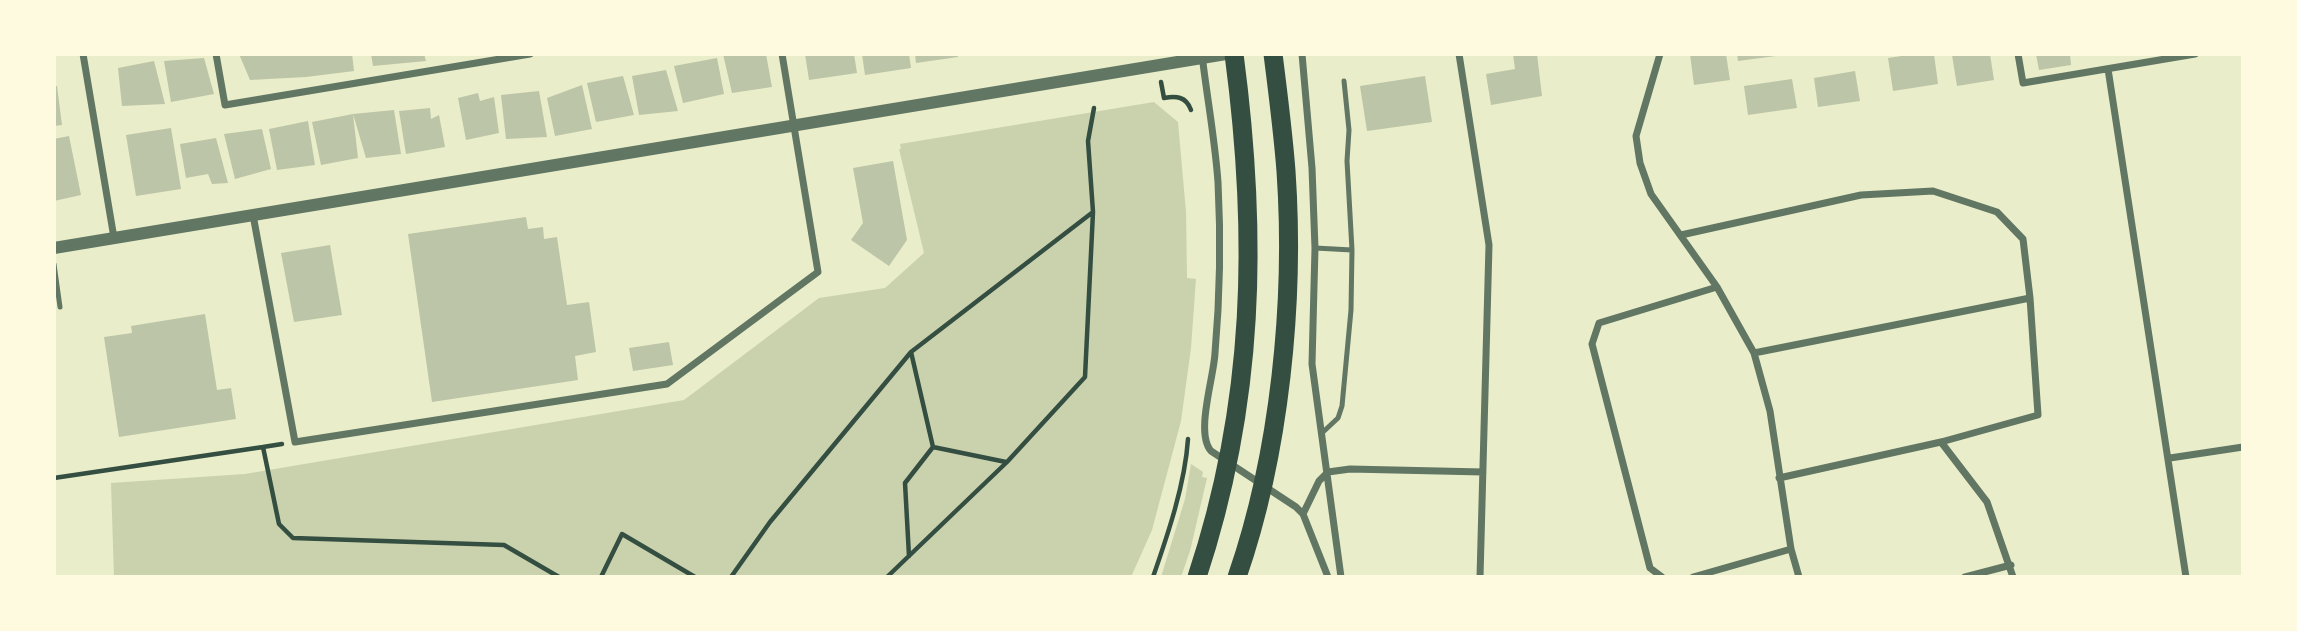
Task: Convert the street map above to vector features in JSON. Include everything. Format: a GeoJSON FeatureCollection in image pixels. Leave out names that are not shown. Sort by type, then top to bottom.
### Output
{"type":"FeatureCollection","features":[{"type":"Feature","properties":{"kind":"highway"},"geometry":{"type":"LineString","coordinates":[[1237,577],[1256,513],[1270,444],[1287,302],[1286,171],[1273,54]]}},
{"type":"Feature","properties":{"kind":"highway"},"geometry":{"type":"LineString","coordinates":[[1197,577],[1220,500],[1233,436],[1247,327],[1250,248],[1248,173],[1226,55]]}},
{"type":"Feature","properties":{"kind":"street"},"geometry":{"type":"LineString","coordinates":[[83,54],[114,238]]}},
{"type":"Feature","properties":{"kind":"street"},"geometry":{"type":"LineString","coordinates":[[216,54],[225,105],[530,54]]}},
{"type":"Feature","properties":{"kind":"street"},"geometry":{"type":"LineString","coordinates":[[253,215],[295,442],[667,384],[818,272],[782,54]]}},
{"type":"Feature","properties":{"kind":"street"},"geometry":{"type":"LineString","coordinates":[[1302,54],[1312,169],[1315,248],[1312,357],[1341,577]]}},
{"type":"Feature","properties":{"kind":"street"},"geometry":{"type":"LineString","coordinates":[[1459,54],[1489,245],[1480,577]]}},
{"type":"Feature","properties":{"kind":"street"},"geometry":{"type":"LineString","coordinates":[[1660,54],[1636,136],[1640,163],[1651,194],[1717,287],[1754,354],[1770,411],[1791,549],[1799,577]]}},
{"type":"Feature","properties":{"kind":"street"},"geometry":{"type":"LineString","coordinates":[[2018,54],[2023,83],[2195,54]]}},
{"type":"Feature","properties":{"kind":"street"},"geometry":{"type":"LineString","coordinates":[[54,248],[1202,56],[1226,55]]}},
{"type":"Feature","properties":{"kind":"street"},"geometry":{"type":"LineString","coordinates":[[1202,56],[1218,181],[1219,310],[1215,361],[1204,435],[1211,451],[1280,495],[1303,514],[1328,577]]}},
{"type":"Feature","properties":{"kind":"street"},"geometry":{"type":"LineString","coordinates":[[2108,69],[2170,458],[2186,577]]}},
{"type":"Feature","properties":{"kind":"street"},"geometry":{"type":"LineString","coordinates":[[1681,235],[1861,195],[1933,191],[1997,212],[2024,239],[2038,415],[1941,442],[1779,478]]}},
{"type":"Feature","properties":{"kind":"street"},"geometry":{"type":"LineString","coordinates":[[1661,577],[1650,568],[1592,344],[1599,323],[1717,287]]}},
{"type":"Feature","properties":{"kind":"street"},"geometry":{"type":"LineString","coordinates":[[1754,354],[2030,298]]}},
{"type":"Feature","properties":{"kind":"street"},"geometry":{"type":"LineString","coordinates":[[1941,442],[1987,502],[2014,577]]}},
{"type":"Feature","properties":{"kind":"street"},"geometry":{"type":"LineString","coordinates":[[2170,458],[2243,447]]}},
{"type":"Feature","properties":{"kind":"street"},"geometry":{"type":"LineString","coordinates":[[1303,514],[1319,481],[1328,472],[1350,469],[1483,472]]}},
{"type":"Feature","properties":{"kind":"street"},"geometry":{"type":"LineString","coordinates":[[1693,577],[1791,549]]}},
{"type":"Feature","properties":{"kind":"street"},"geometry":{"type":"LineString","coordinates":[[1965,577],[2011,565]]}},
{"type":"Feature","properties":{"kind":"lane"},"geometry":{"type":"LineString","coordinates":[[1322,433],[1338,418],[1342,406],[1351,310],[1352,250],[1347,161],[1349,130],[1343,81]]}},
{"type":"Feature","properties":{"kind":"lane"},"geometry":{"type":"LineString","coordinates":[[1315,248],[1352,250]]}},
{"type":"Feature","properties":{"kind":"lane"},"geometry":{"type":"LineString","coordinates":[[54,264],[60,307]]}},
{"type":"Feature","properties":{"kind":"path"},"geometry":{"type":"LineString","coordinates":[[1164,98],[1176,96],[1184,99],[1191,107],[1193,118]]}},
{"type":"Feature","properties":{"kind":"path"},"geometry":{"type":"LineString","coordinates":[[887,577],[1007,462],[1085,377],[1093,212],[1088,141],[1094,108]]}},
{"type":"Feature","properties":{"kind":"path"},"geometry":{"type":"LineString","coordinates":[[731,577],[770,522],[911,352],[1093,212]]}},
{"type":"Feature","properties":{"kind":"path"},"geometry":{"type":"LineString","coordinates":[[911,352],[933,447]]}},
{"type":"Feature","properties":{"kind":"path"},"geometry":{"type":"LineString","coordinates":[[1153,577],[1177,497],[1188,429]]}},
{"type":"Feature","properties":{"kind":"path"},"geometry":{"type":"LineString","coordinates":[[54,478],[295,442]]}},
{"type":"Feature","properties":{"kind":"path"},"geometry":{"type":"LineString","coordinates":[[263,447],[279,524],[293,538],[504,545],[559,577]]}},
{"type":"Feature","properties":{"kind":"path"},"geometry":{"type":"LineString","coordinates":[[933,447],[1007,462]]}},
{"type":"Feature","properties":{"kind":"path"},"geometry":{"type":"LineString","coordinates":[[909,556],[905,482],[933,447]]}},
{"type":"Feature","properties":{"kind":"path"},"geometry":{"type":"LineString","coordinates":[[601,577],[622,534],[695,577]]}},
{"type":"Feature","properties":{"kind":"green space"},"geometry":{"type":"Polygon","coordinates":[[[1154,102],[1178,122],[1186,212],[1187,278],[1196,279],[1191,348],[1181,421],[1152,530],[1131,577],[114,577],[111,483],[245,474],[684,400],[819,298],[885,288],[924,253],[900,144],[1154,102]]]}},
{"type":"Feature","properties":{"kind":"green space"},"geometry":{"type":"Polygon","coordinates":[[[1191,464],[1203,472],[1202,477],[1207,478],[1190,551],[1181,577],[1161,577],[1185,499],[1191,464]]]}},
{"type":"Feature","properties":{"kind":"building"},"geometry":{"type":"Polygon","coordinates":[[[239,54],[352,54],[354,71],[250,80],[239,54]]]}},
{"type":"Feature","properties":{"kind":"building"},"geometry":{"type":"Polygon","coordinates":[[[371,54],[424,54],[426,61],[373,66],[371,54]]]}},
{"type":"Feature","properties":{"kind":"building"},"geometry":{"type":"Polygon","coordinates":[[[723,54],[766,54],[772,87],[732,93],[723,54]]]}},
{"type":"Feature","properties":{"kind":"building"},"geometry":{"type":"Polygon","coordinates":[[[805,54],[854,54],[857,73],[809,80],[805,54]]]}},
{"type":"Feature","properties":{"kind":"building"},"geometry":{"type":"Polygon","coordinates":[[[862,54],[909,54],[911,68],[865,75],[862,54]]]}},
{"type":"Feature","properties":{"kind":"building"},"geometry":{"type":"Polygon","coordinates":[[[915,54],[957,54],[958,57],[916,63],[915,54]]]}},
{"type":"Feature","properties":{"kind":"building"},"geometry":{"type":"Polygon","coordinates":[[[1513,54],[1537,54],[1542,96],[1491,105],[1486,74],[1515,69],[1513,54]]]}},
{"type":"Feature","properties":{"kind":"building"},"geometry":{"type":"Polygon","coordinates":[[[1690,54],[1726,54],[1730,80],[1694,85],[1690,54]]]}},
{"type":"Feature","properties":{"kind":"building"},"geometry":{"type":"Polygon","coordinates":[[[1737,54],[1776,54],[1776,56],[1738,61],[1737,54]]]}},
{"type":"Feature","properties":{"kind":"building"},"geometry":{"type":"Polygon","coordinates":[[[1934,54],[1938,84],[1893,91],[1888,58],[1934,54]]]}},
{"type":"Feature","properties":{"kind":"building"},"geometry":{"type":"Polygon","coordinates":[[[1990,54],[1994,80],[1957,86],[1952,55],[1990,54]]]}},
{"type":"Feature","properties":{"kind":"building"},"geometry":{"type":"Polygon","coordinates":[[[2036,54],[2070,54],[2071,65],[2039,70],[2036,54]]]}},
{"type":"Feature","properties":{"kind":"building"},"geometry":{"type":"Polygon","coordinates":[[[204,58],[214,94],[171,102],[164,61],[204,58]]]}},
{"type":"Feature","properties":{"kind":"building"},"geometry":{"type":"Polygon","coordinates":[[[717,58],[724,94],[683,103],[674,66],[717,58]]]}},
{"type":"Feature","properties":{"kind":"building"},"geometry":{"type":"Polygon","coordinates":[[[154,61],[165,104],[122,106],[118,68],[154,61]]]}},
{"type":"Feature","properties":{"kind":"building"},"geometry":{"type":"Polygon","coordinates":[[[666,70],[678,111],[639,115],[632,76],[666,70]]]}},
{"type":"Feature","properties":{"kind":"building"},"geometry":{"type":"Polygon","coordinates":[[[1855,71],[1860,101],[1818,107],[1814,78],[1855,71]]]}},
{"type":"Feature","properties":{"kind":"building"},"geometry":{"type":"Polygon","coordinates":[[[623,76],[634,115],[596,122],[587,83],[623,76]]]}},
{"type":"Feature","properties":{"kind":"building"},"geometry":{"type":"Polygon","coordinates":[[[1425,76],[1432,122],[1367,131],[1360,86],[1425,76]]]}},
{"type":"Feature","properties":{"kind":"building"},"geometry":{"type":"Polygon","coordinates":[[[1792,79],[1797,108],[1748,115],[1744,86],[1792,79]]]}},
{"type":"Feature","properties":{"kind":"building"},"geometry":{"type":"Polygon","coordinates":[[[582,85],[592,129],[555,136],[547,98],[582,85]]]}},
{"type":"Feature","properties":{"kind":"building"},"geometry":{"type":"Polygon","coordinates":[[[54,86],[57,86],[62,125],[54,126],[54,86]]]}},
{"type":"Feature","properties":{"kind":"building"},"geometry":{"type":"Polygon","coordinates":[[[539,91],[547,137],[506,139],[501,95],[539,91]]]}},
{"type":"Feature","properties":{"kind":"building"},"geometry":{"type":"Polygon","coordinates":[[[478,93],[480,101],[494,97],[499,133],[466,140],[458,98],[478,93]]]}},
{"type":"Feature","properties":{"kind":"building"},"geometry":{"type":"Polygon","coordinates":[[[430,108],[431,119],[439,115],[445,147],[406,154],[399,111],[430,108]]]}},
{"type":"Feature","properties":{"kind":"building"},"geometry":{"type":"Polygon","coordinates":[[[394,110],[401,154],[366,158],[353,114],[394,110]]]}},
{"type":"Feature","properties":{"kind":"building"},"geometry":{"type":"Polygon","coordinates":[[[353,114],[358,158],[321,165],[312,122],[353,114]]]}},
{"type":"Feature","properties":{"kind":"building"},"geometry":{"type":"Polygon","coordinates":[[[308,121],[315,165],[277,170],[269,129],[308,121]]]}},
{"type":"Feature","properties":{"kind":"building"},"geometry":{"type":"Polygon","coordinates":[[[171,128],[181,189],[136,196],[126,135],[171,128]]]}},
{"type":"Feature","properties":{"kind":"building"},"geometry":{"type":"Polygon","coordinates":[[[262,129],[271,169],[235,179],[224,134],[262,129]]]}},
{"type":"Feature","properties":{"kind":"building"},"geometry":{"type":"Polygon","coordinates":[[[69,136],[81,195],[54,201],[54,139],[69,136]]]}},
{"type":"Feature","properties":{"kind":"building"},"geometry":{"type":"Polygon","coordinates":[[[216,138],[228,183],[212,184],[208,174],[186,178],[180,144],[216,138]]]}},
{"type":"Feature","properties":{"kind":"building"},"geometry":{"type":"Polygon","coordinates":[[[893,161],[907,240],[889,266],[851,240],[863,223],[853,168],[893,161]]]}},
{"type":"Feature","properties":{"kind":"building"},"geometry":{"type":"Polygon","coordinates":[[[526,217],[528,229],[543,227],[544,239],[557,237],[567,305],[589,302],[596,352],[575,356],[578,380],[432,402],[408,234],[526,217]]]}},
{"type":"Feature","properties":{"kind":"building"},"geometry":{"type":"Polygon","coordinates":[[[330,245],[342,315],[294,322],[281,253],[330,245]]]}},
{"type":"Feature","properties":{"kind":"building"},"geometry":{"type":"Polygon","coordinates":[[[205,314],[217,390],[231,388],[236,419],[119,437],[104,337],[132,333],[131,326],[205,314]]]}},
{"type":"Feature","properties":{"kind":"building"},"geometry":{"type":"Polygon","coordinates":[[[669,342],[673,365],[633,371],[629,348],[669,342]]]}}]}
